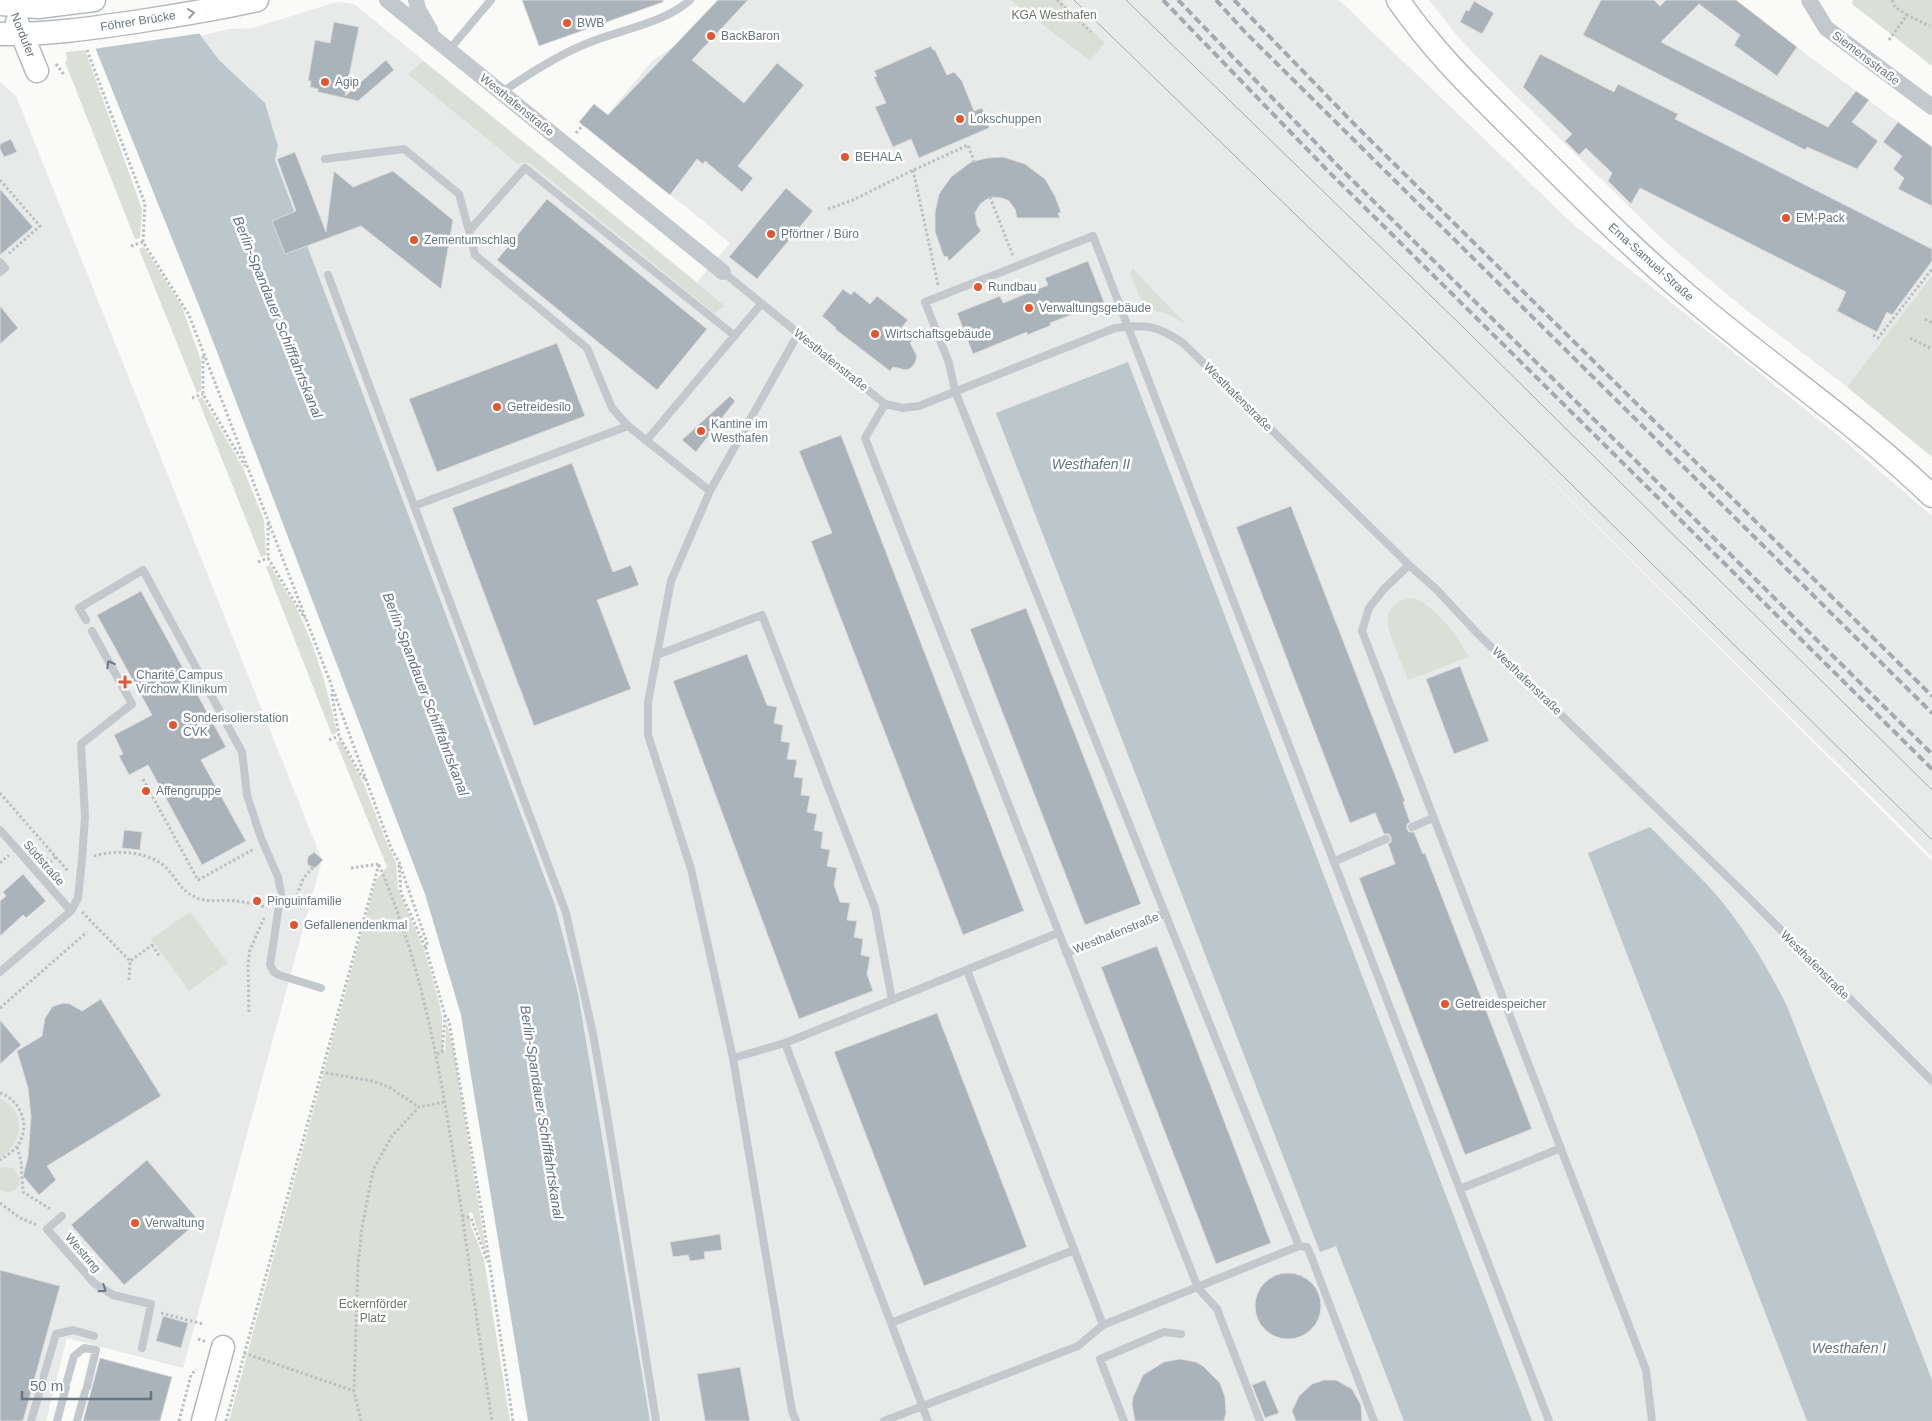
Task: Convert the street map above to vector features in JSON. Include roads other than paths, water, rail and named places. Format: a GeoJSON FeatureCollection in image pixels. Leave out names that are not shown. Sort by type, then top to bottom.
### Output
{"type":"FeatureCollection","features":[{"type":"Feature","properties":{"kind":"main road"},"geometry":{"type":"LineString","coordinates":[[6,3],[44,6],[94,0]]}},
{"type":"Feature","properties":{"kind":"main road","name":"Föhrer Brücke"},"geometry":{"type":"LineString","coordinates":[[0,34],[54,33],[223,8],[257,0]]}},
{"type":"Feature","properties":{"kind":"main road","name":"Erna-Samuel-Straße"},"geometry":{"type":"LineString","coordinates":[[1398,0],[1418,29],[1448,66],[1640,254],[1692,300],[1864,435],[1932,496]]}},
{"type":"Feature","properties":{"kind":"main road","name":"Nordufer"},"geometry":{"type":"LineString","coordinates":[[6,3],[23,34],[37,71]]}},
{"type":"Feature","properties":{"kind":"main road"},"geometry":{"type":"LineString","coordinates":[[203,1421],[223,1347]]}},
{"type":"Feature","properties":{"kind":"street","name":"Westhafenstraße"},"geometry":{"type":"LineString","coordinates":[[387,0],[723,272]]}},
{"type":"Feature","properties":{"kind":"street","name":"Westhafenstraße"},"geometry":{"type":"LineString","coordinates":[[416,0],[425,24],[436,38]]}},
{"type":"Feature","properties":{"kind":"street","name":"Siemensstraße"},"geometry":{"type":"LineString","coordinates":[[1809,0],[1826,28],[1932,107]]}},
{"type":"Feature","properties":{"kind":"lane"},"geometry":{"type":"LineString","coordinates":[[449,50],[491,0]]}},
{"type":"Feature","properties":{"kind":"lane"},"geometry":{"type":"LineString","coordinates":[[502,92],[531,73],[586,44],[662,16],[690,0]]}},
{"type":"Feature","properties":{"kind":"lane"},"geometry":{"type":"LineString","coordinates":[[325,159],[404,149],[459,194],[475,256],[587,348],[612,408],[628,426],[710,491]]}},
{"type":"Feature","properties":{"kind":"lane"},"geometry":{"type":"LineString","coordinates":[[469,231],[525,168],[735,336]]}},
{"type":"Feature","properties":{"kind":"lane"},"geometry":{"type":"LineString","coordinates":[[1299,1246],[955,391],[949,363],[925,302],[1093,236],[1549,1421]]}},
{"type":"Feature","properties":{"kind":"lane"},"geometry":{"type":"LineString","coordinates":[[0,262],[5,268],[0,272]]}},
{"type":"Feature","properties":{"kind":"lane","name":"Westhafenstraße"},"geometry":{"type":"LineString","coordinates":[[723,272],[885,404],[903,408],[919,406],[1115,328],[1146,326],[1164,330],[1183,342],[1409,565],[1436,589],[1479,635],[1746,895],[1932,1081]]}},
{"type":"Feature","properties":{"kind":"lane"},"geometry":{"type":"LineString","coordinates":[[328,275],[570,929],[606,1108],[656,1421]]}},
{"type":"Feature","properties":{"kind":"lane"},"geometry":{"type":"LineString","coordinates":[[647,440],[761,304]]}},
{"type":"Feature","properties":{"kind":"lane"},"geometry":{"type":"LineString","coordinates":[[796,1421],[792,1411],[733,1058],[691,869],[648,735],[648,702],[671,581],[710,491],[798,334]]}},
{"type":"Feature","properties":{"kind":"lane"},"geometry":{"type":"LineString","coordinates":[[885,404],[865,438],[1198,1288],[1217,1309],[1260,1421]]}},
{"type":"Feature","properties":{"kind":"lane"},"geometry":{"type":"LineString","coordinates":[[414,506],[628,426]]}},
{"type":"Feature","properties":{"kind":"lane"},"geometry":{"type":"LineString","coordinates":[[1409,565],[1384,589],[1369,608],[1362,632],[1646,1370],[1652,1421]]}},
{"type":"Feature","properties":{"kind":"lane"},"geometry":{"type":"LineString","coordinates":[[86,620],[80,608],[143,570],[242,752],[246,795],[261,838],[278,877],[280,892],[270,965],[274,972],[279,975],[321,988]]}},
{"type":"Feature","properties":{"kind":"lane"},"geometry":{"type":"LineString","coordinates":[[657,656],[762,615],[875,908],[892,1000]]}},
{"type":"Feature","properties":{"kind":"lane"},"geometry":{"type":"LineString","coordinates":[[0,972],[73,908],[78,898],[85,816],[81,744],[132,704],[92,631]]}},
{"type":"Feature","properties":{"kind":"lane"},"geometry":{"type":"LineString","coordinates":[[1412,827],[1433,818]]}},
{"type":"Feature","properties":{"kind":"lane","name":"Südstraße"},"geometry":{"type":"LineString","coordinates":[[0,830],[73,908]]}},
{"type":"Feature","properties":{"kind":"lane"},"geometry":{"type":"LineString","coordinates":[[1335,861],[1386,839]]}},
{"type":"Feature","properties":{"kind":"lane","name":"Westhafenstraße"},"geometry":{"type":"LineString","coordinates":[[1066,953],[1165,913]]}},
{"type":"Feature","properties":{"kind":"lane"},"geometry":{"type":"LineString","coordinates":[[733,1058],[785,1043],[1058,933]]}},
{"type":"Feature","properties":{"kind":"lane"},"geometry":{"type":"LineString","coordinates":[[967,970],[1103,1326]]}},
{"type":"Feature","properties":{"kind":"lane"},"geometry":{"type":"LineString","coordinates":[[785,1043],[928,1421]]}},
{"type":"Feature","properties":{"kind":"lane"},"geometry":{"type":"LineString","coordinates":[[1460,1189],[1560,1148]]}},
{"type":"Feature","properties":{"kind":"lane","name":"Westring"},"geometry":{"type":"LineString","coordinates":[[62,1216],[47,1229],[94,1282],[113,1295],[151,1304],[142,1348]]}},
{"type":"Feature","properties":{"kind":"lane"},"geometry":{"type":"LineString","coordinates":[[884,1421],[1078,1346],[1103,1326],[1299,1246],[1307,1248],[1311,1256],[1374,1421]]}},
{"type":"Feature","properties":{"kind":"lane"},"geometry":{"type":"LineString","coordinates":[[891,1323],[1074,1250]]}},
{"type":"Feature","properties":{"kind":"lane"},"geometry":{"type":"LineString","coordinates":[[31,1421],[56,1334],[73,1330],[94,1336]]}},
{"type":"Feature","properties":{"kind":"lane"},"geometry":{"type":"LineString","coordinates":[[1124,1421],[1100,1359],[1164,1332],[1181,1334]]}},
{"type":"Feature","properties":{"kind":"lane"},"geometry":{"type":"LineString","coordinates":[[57,1421],[74,1356],[84,1348],[96,1350],[77,1421]]}},
{"type":"Feature","properties":{"kind":"water","name":"Berlin-Spandauer Schifffahrtskanal"},"geometry":{"type":"Polygon","coordinates":[[[76,0],[185,0],[201,36],[219,60],[265,103],[278,146],[275,160],[555,905],[578,993],[650,1421],[528,1421],[461,1015],[425,894],[204,318],[76,0]]]}},
{"type":"Feature","properties":{"kind":"water","name":"Westhafen II"},"geometry":{"type":"Polygon","coordinates":[[[1128,362],[1532,1421],[1404,1421],[1336,1246],[1320,1252],[996,413],[1128,362]]]}},
{"type":"Feature","properties":{"kind":"water","name":"Westhafen I"},"geometry":{"type":"Polygon","coordinates":[[[1650,827],[1704,882],[1734,917],[1762,961],[1787,1006],[1932,1380],[1932,1421],[1807,1421],[1588,853],[1650,827]]]}},
{"type":"Feature","properties":{"kind":"tram line"},"geometry":{"type":"LineString","coordinates":[[1074,0],[1422,337],[1932,840]]}},
{"type":"Feature","properties":{"kind":"tram line"},"geometry":{"type":"LineString","coordinates":[[1126,0],[1465,329],[1932,790]]}},
{"type":"Feature","properties":{"kind":"railway"},"geometry":{"type":"LineString","coordinates":[[1163,0],[1331,174],[1932,769]]}},
{"type":"Feature","properties":{"kind":"railway"},"geometry":{"type":"LineString","coordinates":[[1178,0],[1339,167],[1932,754]]}},
{"type":"Feature","properties":{"kind":"railway"},"geometry":{"type":"LineString","coordinates":[[1216,0],[1245,32],[1932,713]]}},
{"type":"Feature","properties":{"kind":"railway"},"geometry":{"type":"LineString","coordinates":[[1234,0],[1357,127],[1932,696]]}},
{"type":"Feature","properties":{"kind":"place","name":"BWB"},"geometry":{"type":"Point","coordinates":[567,23]}},
{"type":"Feature","properties":{"kind":"place","name":"BackBaron"},"geometry":{"type":"Point","coordinates":[711,36]}},
{"type":"Feature","properties":{"kind":"place","name":"Agip"},"geometry":{"type":"Point","coordinates":[325,82]}},
{"type":"Feature","properties":{"kind":"place","name":"Lokschuppen"},"geometry":{"type":"Point","coordinates":[960,119]}},
{"type":"Feature","properties":{"kind":"place","name":"BEHALA"},"geometry":{"type":"Point","coordinates":[845,157]}},
{"type":"Feature","properties":{"kind":"place","name":"EM-Pack"},"geometry":{"type":"Point","coordinates":[1786,218]}},
{"type":"Feature","properties":{"kind":"place","name":"Pförtner / Büro"},"geometry":{"type":"Point","coordinates":[771,234]}},
{"type":"Feature","properties":{"kind":"place","name":"Zementumschlag"},"geometry":{"type":"Point","coordinates":[414,240]}},
{"type":"Feature","properties":{"kind":"place","name":"Rundbau"},"geometry":{"type":"Point","coordinates":[978,287]}},
{"type":"Feature","properties":{"kind":"place","name":"Verwaltungsgebäude"},"geometry":{"type":"Point","coordinates":[1029,308]}},
{"type":"Feature","properties":{"kind":"place","name":"Wirtschaftsgebäude"},"geometry":{"type":"Point","coordinates":[875,334]}},
{"type":"Feature","properties":{"kind":"place","name":"Getreidesilo"},"geometry":{"type":"Point","coordinates":[497,407]}},
{"type":"Feature","properties":{"kind":"place","name":"Kantine im Westhafen"},"geometry":{"type":"Point","coordinates":[701,431]}},
{"type":"Feature","properties":{"kind":"place","name":"Charité Campus Virchow Klinikum"},"geometry":{"type":"Point","coordinates":[125,682]}},
{"type":"Feature","properties":{"kind":"place","name":"Sonderisolierstation CVK"},"geometry":{"type":"Point","coordinates":[173,725]}},
{"type":"Feature","properties":{"kind":"place","name":"Affengruppe"},"geometry":{"type":"Point","coordinates":[146,791]}},
{"type":"Feature","properties":{"kind":"place","name":"Pinguinfamilie"},"geometry":{"type":"Point","coordinates":[257,901]}},
{"type":"Feature","properties":{"kind":"place","name":"Gefallenendenkmal"},"geometry":{"type":"Point","coordinates":[294,925]}},
{"type":"Feature","properties":{"kind":"place","name":"Getreidespeicher"},"geometry":{"type":"Point","coordinates":[1445,1004]}},
{"type":"Feature","properties":{"kind":"place","name":"Verwaltung"},"geometry":{"type":"Point","coordinates":[135,1223]}},
{"type":"Feature","properties":{"kind":"park label","name":"KGA Westhafen"},"geometry":{"type":"Point","coordinates":[1054,15]}},
{"type":"Feature","properties":{"kind":"park label","name":"Eckernförder Platz"},"geometry":{"type":"Point","coordinates":[373,1311]}}]}
